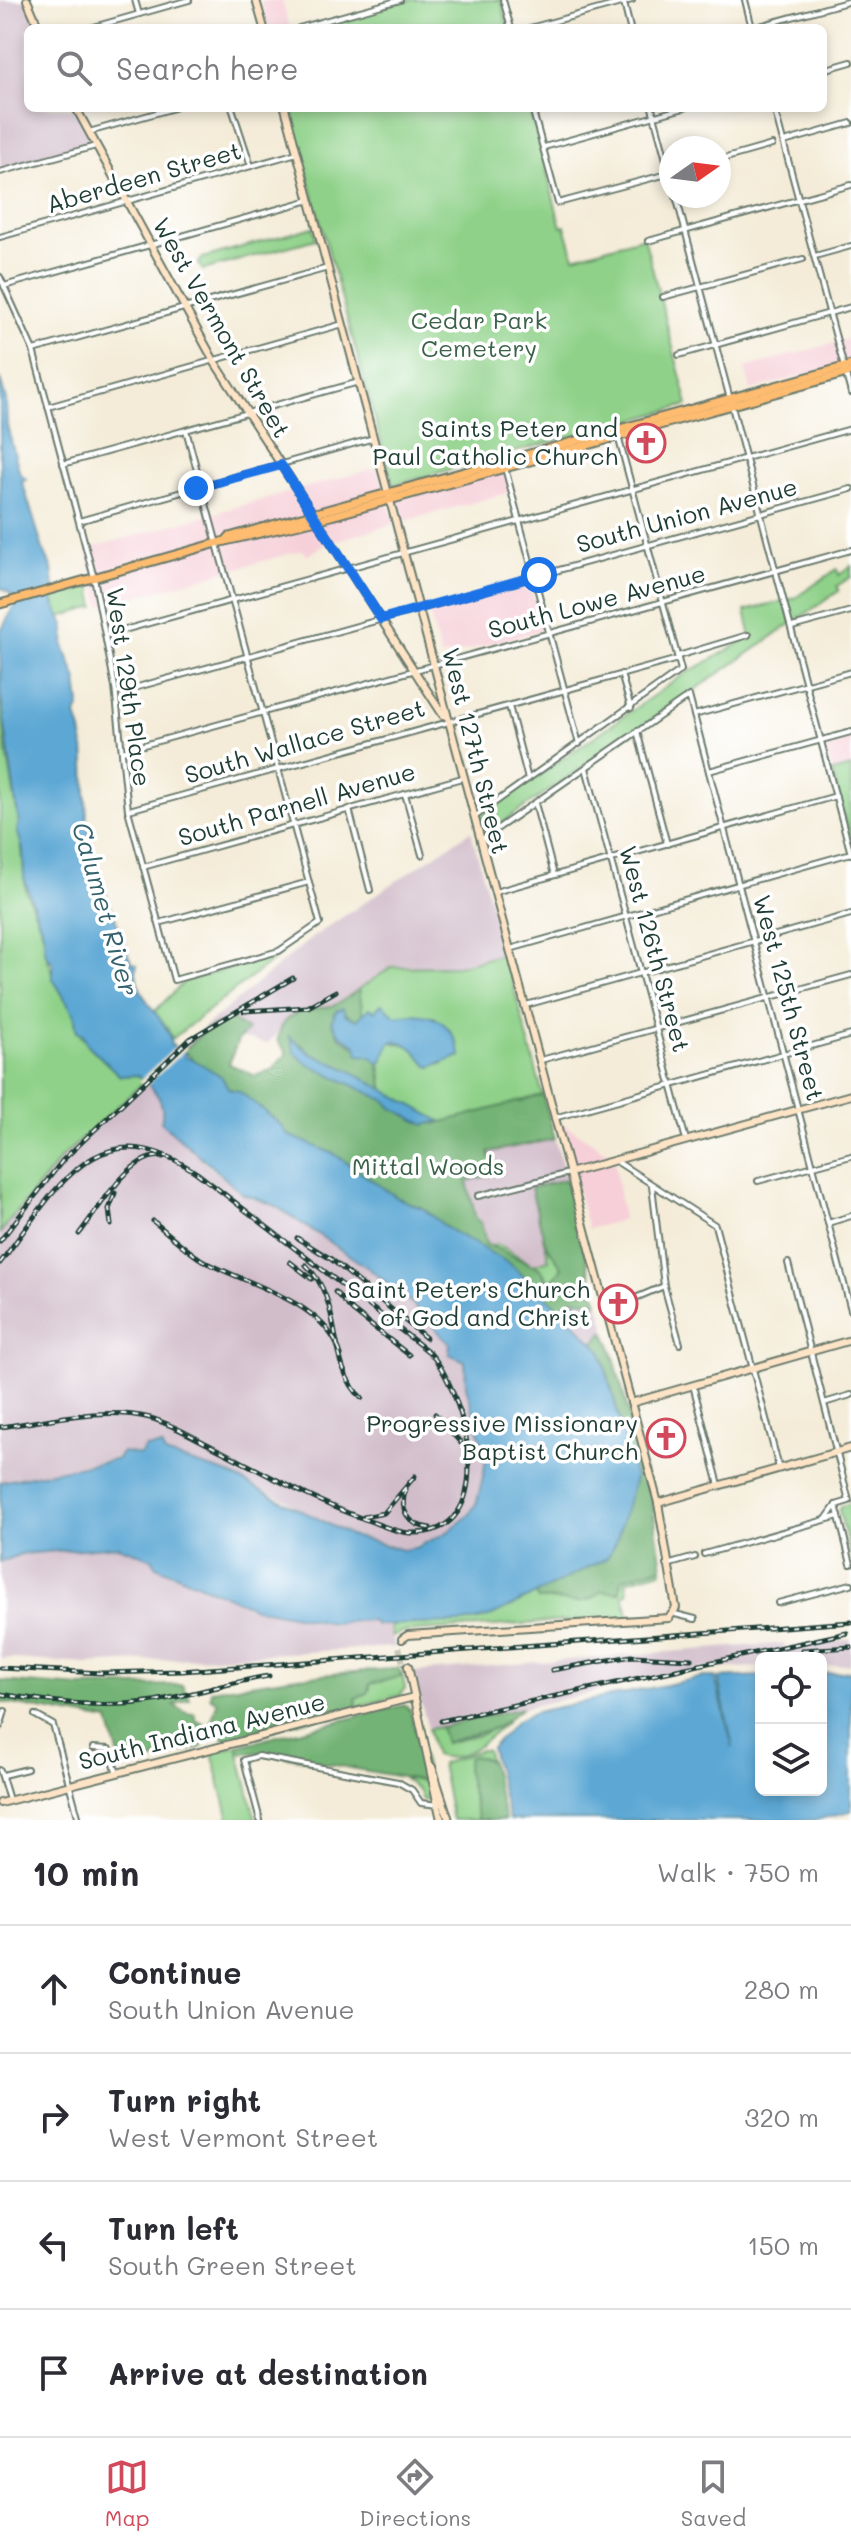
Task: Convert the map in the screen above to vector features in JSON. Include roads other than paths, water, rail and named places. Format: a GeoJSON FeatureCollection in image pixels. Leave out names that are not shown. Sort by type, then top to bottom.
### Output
{"type":"FeatureCollection","features":[{"type":"Feature","properties":{"kind":"main road"},"geometry":{"type":"LineString","coordinates":[[27,0],[37,24]]}},
{"type":"Feature","properties":{"kind":"main road"},"geometry":{"type":"LineString","coordinates":[[256,0],[263,24]]}},
{"type":"Feature","properties":{"kind":"main road","name":"West Vermont Street"},"geometry":{"type":"LineString","coordinates":[[78,112],[214,361],[447,722]]}},
{"type":"Feature","properties":{"kind":"main road","name":"West 127th Street"},"geometry":{"type":"LineString","coordinates":[[286,112],[658,1503],[675,1614]]}},
{"type":"Feature","properties":{"kind":"main road"},"geometry":{"type":"LineString","coordinates":[[0,604],[848,370]]}},
{"type":"Feature","properties":{"kind":"main road"},"geometry":{"type":"LineString","coordinates":[[569,1173],[851,1095]]}},
{"type":"Feature","properties":{"kind":"main road"},"geometry":{"type":"LineString","coordinates":[[631,1403],[851,1340]]}},
{"type":"Feature","properties":{"kind":"main road"},"geometry":{"type":"LineString","coordinates":[[658,1503],[851,1448]]}},
{"type":"Feature","properties":{"kind":"main road"},"geometry":{"type":"LineString","coordinates":[[401,1647],[402,1639],[408,1635],[669,1618],[675,1614]]}},
{"type":"Feature","properties":{"kind":"main road"},"geometry":{"type":"LineString","coordinates":[[406,1666],[430,1764],[449,1820]]}},
{"type":"Feature","properties":{"kind":"main road","name":"South Indiana Avenue"},"geometry":{"type":"LineString","coordinates":[[0,1803],[414,1697]]}},
{"type":"Feature","properties":{"kind":"main road"},"geometry":{"type":"LineString","coordinates":[[441,1820],[442,1805]]}},
{"type":"Feature","properties":{"kind":"street"},"geometry":{"type":"LineString","coordinates":[[135,0],[139,14]]}},
{"type":"Feature","properties":{"kind":"street"},"geometry":{"type":"LineString","coordinates":[[104,24],[189,0]]}},
{"type":"Feature","properties":{"kind":"street"},"geometry":{"type":"LineString","coordinates":[[312,24],[379,3],[400,0]]}},
{"type":"Feature","properties":{"kind":"street"},"geometry":{"type":"LineString","coordinates":[[503,0],[510,24]]}},
{"type":"Feature","properties":{"kind":"street"},"geometry":{"type":"LineString","coordinates":[[544,24],[632,0]]}},
{"type":"Feature","properties":{"kind":"street"},"geometry":{"type":"LineString","coordinates":[[745,0],[751,24]]}},
{"type":"Feature","properties":{"kind":"street"},"geometry":{"type":"LineString","coordinates":[[623,1],[629,24]]}},
{"type":"Feature","properties":{"kind":"street"},"geometry":{"type":"LineString","coordinates":[[767,24],[851,1]]}},
{"type":"Feature","properties":{"kind":"street"},"geometry":{"type":"LineString","coordinates":[[827,69],[851,62]]}},
{"type":"Feature","properties":{"kind":"street"},"geometry":{"type":"LineString","coordinates":[[89,132],[160,112]]}},
{"type":"Feature","properties":{"kind":"street"},"geometry":{"type":"LineString","coordinates":[[233,112],[251,166]]}},
{"type":"Feature","properties":{"kind":"street"},"geometry":{"type":"LineString","coordinates":[[533,112],[558,203],[659,178]]}},
{"type":"Feature","properties":{"kind":"street"},"geometry":{"type":"LineString","coordinates":[[653,112],[660,136]]}},
{"type":"Feature","properties":{"kind":"street"},"geometry":{"type":"LineString","coordinates":[[543,147],[669,112]]}},
{"type":"Feature","properties":{"kind":"street"},"geometry":{"type":"LineString","coordinates":[[775,112],[829,313],[848,370],[851,393]]}},
{"type":"Feature","properties":{"kind":"street"},"geometry":{"type":"LineString","coordinates":[[783,142],[851,123]]}},
{"type":"Feature","properties":{"kind":"street"},"geometry":{"type":"LineString","coordinates":[[731,157],[772,145]]}},
{"type":"Feature","properties":{"kind":"street"},"geometry":{"type":"LineString","coordinates":[[0,172],[96,146]]}},
{"type":"Feature","properties":{"kind":"street","name":"Aberdeen Street"},"geometry":{"type":"LineString","coordinates":[[0,237],[297,153]]}},
{"type":"Feature","properties":{"kind":"street"},"geometry":{"type":"LineString","coordinates":[[648,241],[851,185]]}},
{"type":"Feature","properties":{"kind":"street"},"geometry":{"type":"LineString","coordinates":[[4,286],[310,200]]}},
{"type":"Feature","properties":{"kind":"street"},"geometry":{"type":"LineString","coordinates":[[508,949],[851,854],[679,208]]}},
{"type":"Feature","properties":{"kind":"street"},"geometry":{"type":"LineString","coordinates":[[814,256],[851,246]]}},
{"type":"Feature","properties":{"kind":"street"},"geometry":{"type":"LineString","coordinates":[[663,297],[803,259]]}},
{"type":"Feature","properties":{"kind":"street"},"geometry":{"type":"LineString","coordinates":[[33,350],[328,268]]}},
{"type":"Feature","properties":{"kind":"street","name":"West 129th Place"},"geometry":{"type":"LineString","coordinates":[[0,277],[33,350],[94,578],[116,693],[128,810],[174,980],[279,951],[320,923],[309,882]]}},
{"type":"Feature","properties":{"kind":"street"},"geometry":{"type":"LineString","coordinates":[[679,355],[851,307]]}},
{"type":"Feature","properties":{"kind":"street"},"geometry":{"type":"LineString","coordinates":[[48,407],[343,324]]}},
{"type":"Feature","properties":{"kind":"street"},"geometry":{"type":"LineString","coordinates":[[63,464],[359,382]]}},
{"type":"Feature","properties":{"kind":"street"},"geometry":{"type":"LineString","coordinates":[[106,635],[851,429]]}},
{"type":"Feature","properties":{"kind":"street"},"geometry":{"type":"LineString","coordinates":[[159,923],[309,882],[186,430]]}},
{"type":"Feature","properties":{"kind":"street"},"geometry":{"type":"LineString","coordinates":[[473,818],[681,670],[618,433]]}},
{"type":"Feature","properties":{"kind":"street"},"geometry":{"type":"LineString","coordinates":[[79,521],[374,438]]}},
{"type":"Feature","properties":{"kind":"street"},"geometry":{"type":"LineString","coordinates":[[504,464],[579,744]]}},
{"type":"Feature","properties":{"kind":"street","name":"South Union Avenue"},"geometry":{"type":"LineString","coordinates":[[116,693],[851,489]]}},
{"type":"Feature","properties":{"kind":"street","name":"South Lowe Avenue"},"geometry":{"type":"LineString","coordinates":[[122,751],[851,550]]}},
{"type":"Feature","properties":{"kind":"street"},"geometry":{"type":"LineString","coordinates":[[791,628],[851,611]]}},
{"type":"Feature","properties":{"kind":"street","name":"South Wallace Street"},"geometry":{"type":"LineString","coordinates":[[128,810],[509,706],[748,635]]}},
{"type":"Feature","properties":{"kind":"street"},"geometry":{"type":"LineString","coordinates":[[694,715],[851,672]]}},
{"type":"Feature","properties":{"kind":"street"},"geometry":{"type":"LineString","coordinates":[[621,674],[631,708]]}},
{"type":"Feature","properties":{"kind":"street","name":"West 125th Street"},"geometry":{"type":"LineString","coordinates":[[637,731],[689,696],[851,1310]]}},
{"type":"Feature","properties":{"kind":"street"},"geometry":{"type":"LineString","coordinates":[[509,706],[528,779]]}},
{"type":"Feature","properties":{"kind":"street"},"geometry":{"type":"LineString","coordinates":[[479,841],[637,731],[667,844]]}},
{"type":"Feature","properties":{"kind":"street"},"geometry":{"type":"LineString","coordinates":[[709,771],[851,732]]}},
{"type":"Feature","properties":{"kind":"street","name":"West 126th Street"},"geometry":{"type":"LineString","coordinates":[[586,767],[686,1140]]}},
{"type":"Feature","properties":{"kind":"street","name":"South Parnell Avenue"},"geometry":{"type":"LineString","coordinates":[[143,867],[462,778]]}},
{"type":"Feature","properties":{"kind":"street"},"geometry":{"type":"LineString","coordinates":[[405,794],[422,855]]}},
{"type":"Feature","properties":{"kind":"street"},"geometry":{"type":"LineString","coordinates":[[493,893],[836,796]]}},
{"type":"Feature","properties":{"kind":"street"},"geometry":{"type":"LineString","coordinates":[[535,803],[554,875]]}},
{"type":"Feature","properties":{"kind":"street"},"geometry":{"type":"LineString","coordinates":[[349,809],[370,890]]}},
{"type":"Feature","properties":{"kind":"street"},"geometry":{"type":"LineString","coordinates":[[523,1005],[851,914]]}},
{"type":"Feature","properties":{"kind":"street"},"geometry":{"type":"LineString","coordinates":[[538,1061],[851,975]]}},
{"type":"Feature","properties":{"kind":"street"},"geometry":{"type":"LineString","coordinates":[[554,1118],[851,1035]]}},
{"type":"Feature","properties":{"kind":"street"},"geometry":{"type":"LineString","coordinates":[[758,1181],[851,1156]]}},
{"type":"Feature","properties":{"kind":"street"},"geometry":{"type":"LineString","coordinates":[[615,1160],[715,1225],[779,1468]]}},
{"type":"Feature","properties":{"kind":"street"},"geometry":{"type":"LineString","coordinates":[[478,1196],[569,1173]]}},
{"type":"Feature","properties":{"kind":"street"},"geometry":{"type":"LineString","coordinates":[[652,1185],[664,1286],[680,1344]]}},
{"type":"Feature","properties":{"kind":"street"},"geometry":{"type":"LineString","coordinates":[[828,1223],[851,1216]]}},
{"type":"Feature","properties":{"kind":"street"},"geometry":{"type":"LineString","coordinates":[[788,1263],[849,1501],[836,1505],[826,1520]]}},
{"type":"Feature","properties":{"kind":"street"},"geometry":{"type":"LineString","coordinates":[[633,1299],[664,1286]]}},
{"type":"Feature","properties":{"kind":"street"},"geometry":{"type":"LineString","coordinates":[[693,1385],[719,1485]]}},
{"type":"Feature","properties":{"kind":"street"},"geometry":{"type":"LineString","coordinates":[[824,1403],[851,1395]]}},
{"type":"Feature","properties":{"kind":"street"},"geometry":{"type":"LineString","coordinates":[[836,1505],[851,1564]]}},
{"type":"Feature","properties":{"kind":"street"},"geometry":{"type":"LineString","coordinates":[[704,1554],[839,1516]]}},
{"type":"Feature","properties":{"kind":"street"},"geometry":{"type":"LineString","coordinates":[[666,1565],[695,1557]]}},
{"type":"Feature","properties":{"kind":"street"},"geometry":{"type":"LineString","coordinates":[[778,1603],[851,1584]]}},
{"type":"Feature","properties":{"kind":"street"},"geometry":{"type":"LineString","coordinates":[[675,1614],[695,1619]]}},
{"type":"Feature","properties":{"kind":"street"},"geometry":{"type":"LineString","coordinates":[[0,1727],[5,1711]]}},
{"type":"Feature","properties":{"kind":"street"},"geometry":{"type":"LineString","coordinates":[[35,1715],[53,1725],[79,1820]]}},
{"type":"Feature","properties":{"kind":"street"},"geometry":{"type":"LineString","coordinates":[[93,1748],[109,1749],[117,1773]]}},
{"type":"Feature","properties":{"kind":"street"},"geometry":{"type":"LineString","coordinates":[[260,1820],[244,1760],[258,1756],[398,1782],[412,1790],[421,1803],[442,1805]]}},
{"type":"Feature","properties":{"kind":"street"},"geometry":{"type":"LineString","coordinates":[[9,1800],[2,1772],[27,1769]]}},
{"type":"Feature","properties":{"kind":"water","name":"Calumet River"},"geometry":{"type":"Polygon","coordinates":[[[0,379],[6,400],[7,426],[20,474],[26,479],[22,481],[43,549],[52,569],[55,594],[51,597],[65,627],[64,646],[77,680],[80,705],[76,715],[84,753],[87,817],[93,853],[128,955],[132,963],[137,964],[139,987],[166,1028],[171,1045],[185,1052],[185,1058],[189,1057],[221,1076],[229,1089],[239,1091],[281,1125],[288,1135],[334,1154],[398,1198],[424,1209],[447,1228],[510,1264],[561,1310],[576,1301],[580,1306],[570,1318],[601,1351],[635,1478],[616,1542],[607,1558],[492,1616],[464,1623],[376,1625],[371,1620],[332,1623],[255,1608],[156,1566],[153,1559],[118,1546],[21,1554],[0,1562],[0,1482],[117,1459],[122,1452],[140,1455],[145,1448],[161,1446],[165,1454],[229,1474],[352,1536],[403,1550],[446,1533],[469,1515],[477,1502],[486,1457],[466,1386],[465,1361],[449,1354],[450,1344],[431,1324],[423,1321],[414,1305],[368,1268],[274,1205],[243,1194],[161,1122],[161,1102],[154,1090],[138,1075],[120,1076],[86,1043],[83,1034],[77,1031],[74,1014],[53,979],[53,964],[45,952],[44,936],[24,878],[23,850],[17,830],[19,823],[1,698],[0,632],[15,605],[12,595],[0,587],[0,379]]]}},
{"type":"Feature","properties":{"kind":"water"},"geometry":{"type":"Polygon","coordinates":[[[382,1004],[396,1016],[421,1015],[439,1021],[453,1034],[461,1056],[430,1067],[409,1046],[398,1042],[390,1042],[381,1063],[369,1056],[359,1055],[355,1044],[336,1029],[332,1020],[336,1011],[343,1008],[345,1015],[357,1020],[369,1008],[375,1011],[382,1004]]]}},
{"type":"Feature","properties":{"kind":"water"},"geometry":{"type":"Polygon","coordinates":[[[290,1037],[311,1054],[349,1070],[440,1121],[425,1125],[392,1108],[386,1101],[306,1063],[295,1053],[290,1037]]]}},
{"type":"Feature","properties":{"kind":"water"},"geometry":{"type":"Polygon","coordinates":[[[851,1671],[851,1811],[816,1820],[509,1820],[491,1748],[517,1721],[535,1712],[704,1677],[715,1677],[733,1748],[718,1678],[755,1676],[755,1796],[827,1796],[827,1673],[851,1671]]]}},
{"type":"Feature","properties":{"kind":"tunnel"},"geometry":{"type":"LineString","coordinates":[[399,1647],[404,1667]]}},
{"type":"Feature","properties":{"kind":"railway"},"geometry":{"type":"LineString","coordinates":[[0,1241],[63,1160],[190,1039],[293,978]]}},
{"type":"Feature","properties":{"kind":"railway"},"geometry":{"type":"LineString","coordinates":[[244,1011],[308,1007],[336,991]]}},
{"type":"Feature","properties":{"kind":"railway"},"geometry":{"type":"LineString","coordinates":[[0,1263],[60,1185],[82,1165],[105,1152],[131,1148],[162,1154],[197,1173],[429,1352],[443,1371],[464,1427],[469,1459],[467,1488],[458,1512],[439,1528],[410,1533],[387,1528],[325,1503],[181,1430],[150,1418],[94,1414],[0,1427]]}},
{"type":"Feature","properties":{"kind":"railway"},"geometry":{"type":"LineString","coordinates":[[79,1234],[127,1172],[139,1163],[163,1157]]}},
{"type":"Feature","properties":{"kind":"railway"},"geometry":{"type":"LineString","coordinates":[[111,1225],[109,1209],[115,1193]]}},
{"type":"Feature","properties":{"kind":"railway"},"geometry":{"type":"LineString","coordinates":[[153,1221],[202,1260],[302,1307],[319,1320],[332,1336],[341,1355]]}},
{"type":"Feature","properties":{"kind":"railway"},"geometry":{"type":"LineString","coordinates":[[297,1238],[331,1259],[426,1338]]}},
{"type":"Feature","properties":{"kind":"railway"},"geometry":{"type":"LineString","coordinates":[[290,1262],[312,1279]]}},
{"type":"Feature","properties":{"kind":"railway"},"geometry":{"type":"LineString","coordinates":[[306,1265],[326,1297],[344,1369],[351,1385],[362,1398]]}},
{"type":"Feature","properties":{"kind":"railway"},"geometry":{"type":"LineString","coordinates":[[335,1292],[353,1311],[409,1355]]}},
{"type":"Feature","properties":{"kind":"railway"},"geometry":{"type":"LineString","coordinates":[[435,1414],[461,1443]]}},
{"type":"Feature","properties":{"kind":"railway"},"geometry":{"type":"LineString","coordinates":[[364,1517],[384,1513],[415,1476]]}},
{"type":"Feature","properties":{"kind":"railway"},"geometry":{"type":"LineString","coordinates":[[406,1489],[403,1504],[407,1516],[416,1524],[430,1528]]}},
{"type":"Feature","properties":{"kind":"railway"},"geometry":{"type":"LineString","coordinates":[[0,1668],[102,1673],[182,1671],[851,1622]]}},
{"type":"Feature","properties":{"kind":"railway"},"geometry":{"type":"LineString","coordinates":[[441,1721],[847,1633]]}},
{"type":"Feature","properties":{"kind":"railway"},"geometry":{"type":"LineString","coordinates":[[802,1650],[851,1647]]}},
{"type":"Feature","properties":{"kind":"railway"},"geometry":{"type":"LineString","coordinates":[[552,1670],[632,1656],[691,1659]]}},
{"type":"Feature","properties":{"kind":"railway"},"geometry":{"type":"LineString","coordinates":[[0,1694],[77,1704],[135,1703],[269,1676]]}},
{"type":"Feature","properties":{"kind":"place","name":"Saints Peter and Paul Catholic Church"},"geometry":{"type":"Point","coordinates":[646,443]}},
{"type":"Feature","properties":{"kind":"place","name":"Saint Peter's Church of God and Christ"},"geometry":{"type":"Point","coordinates":[618,1304]}},
{"type":"Feature","properties":{"kind":"place","name":"Progressive Missionary Baptist Church"},"geometry":{"type":"Point","coordinates":[666,1438]}},
{"type":"Feature","properties":{"kind":"park label","name":"Cedar Park Cemetery"},"geometry":{"type":"Point","coordinates":[479,335]}},
{"type":"Feature","properties":{"kind":"park label","name":"Mittal Woods"},"geometry":{"type":"Point","coordinates":[428,1167]}}]}
